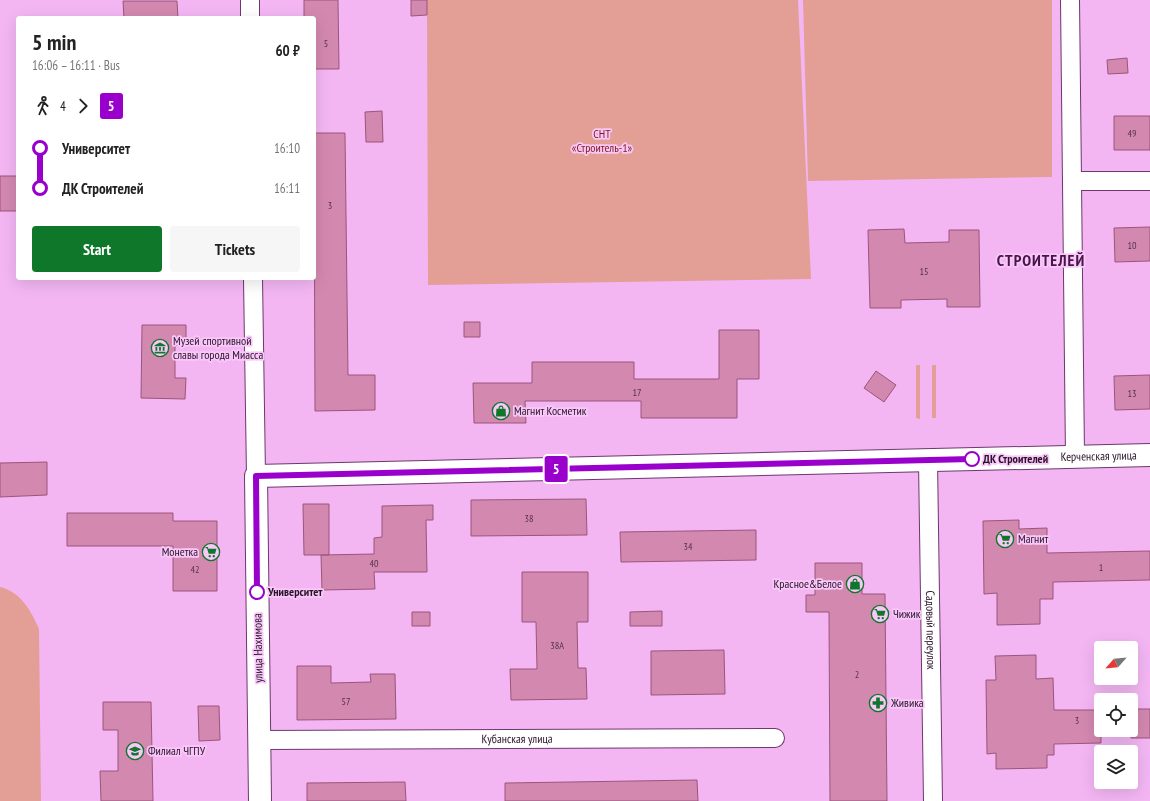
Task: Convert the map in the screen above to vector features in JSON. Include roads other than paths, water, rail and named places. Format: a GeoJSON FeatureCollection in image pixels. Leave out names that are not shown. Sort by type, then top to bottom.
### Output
{"type":"FeatureCollection","features":[{"type":"Feature","properties":{"kind":"street"},"geometry":{"type":"LineString","coordinates":[[250,0],[250,16]]}},
{"type":"Feature","properties":{"kind":"street"},"geometry":{"type":"LineString","coordinates":[[1070,0],[1075,457]]}},
{"type":"Feature","properties":{"kind":"street"},"geometry":{"type":"LineString","coordinates":[[1072,181],[1150,181]]}},
{"type":"Feature","properties":{"kind":"street","name":"улица Нахимова"},"geometry":{"type":"LineString","coordinates":[[253,280],[260,801]]}},
{"type":"Feature","properties":{"kind":"street","name":"Керченская улица"},"geometry":{"type":"LineString","coordinates":[[256,476],[1150,455]]}},
{"type":"Feature","properties":{"kind":"street","name":"Садовый переулок"},"geometry":{"type":"LineString","coordinates":[[928,460],[933,801]]}},
{"type":"Feature","properties":{"kind":"street","name":"Кубанская улица"},"geometry":{"type":"LineString","coordinates":[[259,740],[775,738]]}},
{"type":"Feature","properties":{"kind":"place","name":"Музей спортивной славы города Миасса"},"geometry":{"type":"Point","coordinates":[160,348]}},
{"type":"Feature","properties":{"kind":"place","name":"Магнит Косметик"},"geometry":{"type":"Point","coordinates":[501,411]}},
{"type":"Feature","properties":{"kind":"place","name":"ДК Строителей"},"geometry":{"type":"Point","coordinates":[972,459]}},
{"type":"Feature","properties":{"kind":"place","name":"Магнит"},"geometry":{"type":"Point","coordinates":[1005,539]}},
{"type":"Feature","properties":{"kind":"place","name":"Монетка"},"geometry":{"type":"Point","coordinates":[211,552]}},
{"type":"Feature","properties":{"kind":"place","name":"Красное&Белое"},"geometry":{"type":"Point","coordinates":[855,584]}},
{"type":"Feature","properties":{"kind":"place","name":"Университет"},"geometry":{"type":"Point","coordinates":[257,592]}},
{"type":"Feature","properties":{"kind":"place","name":"Чижик"},"geometry":{"type":"Point","coordinates":[880,614]}},
{"type":"Feature","properties":{"kind":"place","name":"Живика"},"geometry":{"type":"Point","coordinates":[878,703]}},
{"type":"Feature","properties":{"kind":"place","name":"Филиал ЧГПУ"},"geometry":{"type":"Point","coordinates":[135,751]}},
{"type":"Feature","properties":{"kind":"district","name":"СТРОИТЕЛЕЙ"},"geometry":{"type":"Point","coordinates":[1041,260]}},
{"type":"Feature","properties":{"kind":"park label","name":"СНТ «Строитель-1»"},"geometry":{"type":"Point","coordinates":[602,141]}}]}
